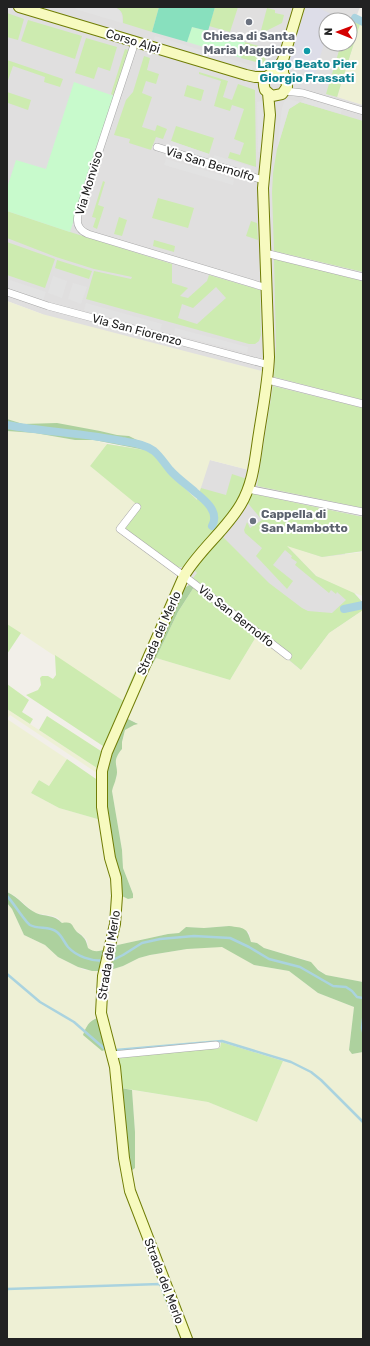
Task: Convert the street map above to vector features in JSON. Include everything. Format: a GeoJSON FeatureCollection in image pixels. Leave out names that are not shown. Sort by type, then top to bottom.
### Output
{"type":"FeatureCollection","features":[{"type":"Feature","properties":{"kind":"street","name":"Corso Alpi"},"geometry":{"type":"LineString","coordinates":[[19,7],[255,77],[363,111]]}},
{"type":"Feature","properties":{"kind":"street"},"geometry":{"type":"LineString","coordinates":[[276,84],[299,7]]}},
{"type":"Feature","properties":{"kind":"street","name":"Via Monviso"},"geometry":{"type":"LineString","coordinates":[[135,42],[78,215],[78,224],[80,228],[88,234],[267,288]]}},
{"type":"Feature","properties":{"kind":"street","name":"Via San Bernolfo"},"geometry":{"type":"LineString","coordinates":[[184,576],[195,559],[235,514],[248,489],[253,472],[268,380],[269,365],[263,180],[270,115],[276,84]]}},
{"type":"Feature","properties":{"kind":"street","name":"Via San Bernolfo"},"geometry":{"type":"LineString","coordinates":[[157,147],[263,180]]}},
{"type":"Feature","properties":{"kind":"street"},"geometry":{"type":"LineString","coordinates":[[265,253],[363,277]]}},
{"type":"Feature","properties":{"kind":"street","name":"Via San Fiorenzo"},"geometry":{"type":"LineString","coordinates":[[7,292],[62,310],[269,365]]}},
{"type":"Feature","properties":{"kind":"street"},"geometry":{"type":"LineString","coordinates":[[268,380],[363,404]]}},
{"type":"Feature","properties":{"kind":"street"},"geometry":{"type":"LineString","coordinates":[[248,489],[363,512]]}},
{"type":"Feature","properties":{"kind":"street","name":"Via San Bernolfo"},"geometry":{"type":"LineString","coordinates":[[137,507],[120,529],[288,656]]}},
{"type":"Feature","properties":{"kind":"street","name":"Strada del Merlo"},"geometry":{"type":"LineString","coordinates":[[184,576],[103,763],[101,784],[102,812],[117,888],[116,917],[104,970],[101,1013],[115,1067],[124,1158],[130,1191],[187,1339]]}},
{"type":"Feature","properties":{"kind":"street"},"geometry":{"type":"LineString","coordinates":[[112,1055],[216,1045]]}},
{"type":"Feature","properties":{"kind":"shaded area"},"geometry":{"type":"Polygon","coordinates":[[[7,7],[360,7],[358,12],[318,12],[318,52],[352,52],[338,97],[363,105],[363,551],[345,553],[348,591],[354,593],[363,603],[363,610],[329,633],[301,670],[117,530],[107,444],[150,451],[171,475],[210,460],[249,470],[42,314],[7,301],[7,7]]]}},
{"type":"Feature","properties":{"kind":"shaded area"},"geometry":{"type":"Polygon","coordinates":[[[77,7],[116,8],[120,11],[122,16],[122,23],[75,9],[77,7]]]}},
{"type":"Feature","properties":{"kind":"shaded area","name":"Largo Beato Pier Giorgio Frassati"},"geometry":{"type":"Polygon","coordinates":[[[306,7],[317,7],[327,12],[318,12],[318,52],[322,52],[315,74],[288,66],[306,7]]]}},
{"type":"Feature","properties":{"kind":"shaded area"},"geometry":{"type":"Polygon","coordinates":[[[155,36],[253,66],[252,71],[153,42],[155,36]]]}},
{"type":"Feature","properties":{"kind":"shaded area"},"geometry":{"type":"Polygon","coordinates":[[[288,99],[300,102],[289,109],[277,149],[282,108],[285,100],[288,99]]]}},
{"type":"Feature","properties":{"kind":"shaded area"},"geometry":{"type":"Polygon","coordinates":[[[306,99],[342,109],[341,114],[300,102],[306,99]]]}},
{"type":"Feature","properties":{"kind":"shaded area"},"geometry":{"type":"Polygon","coordinates":[[[263,101],[264,152],[258,152],[257,102],[263,101]]]}},
{"type":"Feature","properties":{"kind":"shaded area"},"geometry":{"type":"Polygon","coordinates":[[[171,141],[209,154],[207,159],[169,147],[171,141]]]}},
{"type":"Feature","properties":{"kind":"shaded area"},"geometry":{"type":"Polygon","coordinates":[[[214,155],[252,167],[250,173],[213,161],[214,155]]]}},
{"type":"Feature","properties":{"kind":"shaded area"},"geometry":{"type":"Polygon","coordinates":[[[166,159],[234,179],[233,185],[164,165],[166,159]]]}},
{"type":"Feature","properties":{"kind":"shaded area"},"geometry":{"type":"Polygon","coordinates":[[[53,276],[67,281],[62,298],[48,293],[53,276]]]}},
{"type":"Feature","properties":{"kind":"shaded area"},"geometry":{"type":"Polygon","coordinates":[[[7,279],[46,292],[43,300],[7,288],[7,279]]]}},
{"type":"Feature","properties":{"kind":"shaded area"},"geometry":{"type":"Polygon","coordinates":[[[73,283],[87,287],[81,304],[68,299],[73,283]]]}},
{"type":"Feature","properties":{"kind":"shaded area"},"geometry":{"type":"Polygon","coordinates":[[[86,303],[162,324],[160,331],[84,310],[86,303]]]}},
{"type":"Feature","properties":{"kind":"shaded area"},"geometry":{"type":"Polygon","coordinates":[[[175,328],[248,347],[247,353],[174,334],[175,328]]]}},
{"type":"Feature","properties":{"kind":"green space"},"geometry":{"type":"Polygon","coordinates":[[[115,7],[159,7],[152,32],[123,23],[120,10],[115,7]]]}},
{"type":"Feature","properties":{"kind":"green space"},"geometry":{"type":"Polygon","coordinates":[[[159,7],[215,7],[208,31],[192,27],[187,42],[152,32],[159,7]]]}},
{"type":"Feature","properties":{"kind":"green space"},"geometry":{"type":"Polygon","coordinates":[[[215,7],[238,7],[230,32],[209,26],[215,7]]]}},
{"type":"Feature","properties":{"kind":"green space"},"geometry":{"type":"Polygon","coordinates":[[[267,8],[275,10],[275,13],[284,15],[282,23],[260,34],[267,8]]]}},
{"type":"Feature","properties":{"kind":"green space"},"geometry":{"type":"Polygon","coordinates":[[[7,13],[24,19],[18,40],[7,37],[7,13]]]}},
{"type":"Feature","properties":{"kind":"green space"},"geometry":{"type":"Polygon","coordinates":[[[28,20],[82,36],[75,59],[21,41],[28,20]]]}},
{"type":"Feature","properties":{"kind":"green space"},"geometry":{"type":"Polygon","coordinates":[[[360,24],[363,25],[363,105],[337,97],[351,52],[358,52],[358,30],[360,24]]]}},
{"type":"Feature","properties":{"kind":"green space"},"geometry":{"type":"Polygon","coordinates":[[[192,27],[245,42],[241,58],[187,42],[192,27]]]}},
{"type":"Feature","properties":{"kind":"green space"},"geometry":{"type":"Polygon","coordinates":[[[86,38],[117,47],[110,71],[98,67],[94,79],[75,73],[86,38]]]}},
{"type":"Feature","properties":{"kind":"green space"},"geometry":{"type":"Polygon","coordinates":[[[245,42],[259,46],[268,65],[241,58],[245,42]]]}},
{"type":"Feature","properties":{"kind":"green space"},"geometry":{"type":"Polygon","coordinates":[[[125,49],[129,50],[114,96],[111,94],[125,49]]]}},
{"type":"Feature","properties":{"kind":"green space"},"geometry":{"type":"Polygon","coordinates":[[[339,52],[351,52],[337,97],[326,94],[339,52]]]}},
{"type":"Feature","properties":{"kind":"green space"},"geometry":{"type":"Polygon","coordinates":[[[144,56],[150,58],[147,70],[159,74],[156,84],[146,81],[142,93],[152,97],[142,127],[155,131],[157,125],[167,129],[163,139],[156,137],[151,150],[129,143],[130,139],[114,135],[126,100],[133,92],[144,56]]]}},
{"type":"Feature","properties":{"kind":"green space"},"geometry":{"type":"Polygon","coordinates":[[[7,60],[63,79],[60,87],[44,82],[45,77],[13,66],[7,83],[7,60]]]}},
{"type":"Feature","properties":{"kind":"green space"},"geometry":{"type":"Polygon","coordinates":[[[199,72],[228,81],[223,97],[232,100],[238,84],[255,90],[256,167],[228,158],[230,152],[240,155],[244,143],[234,139],[244,109],[232,105],[230,111],[214,106],[221,81],[199,74],[199,72]]]}},
{"type":"Feature","properties":{"kind":"green space"},"geometry":{"type":"Polygon","coordinates":[[[74,82],[114,96],[70,232],[7,211],[7,188],[16,160],[46,169],[74,82]]]}},
{"type":"Feature","properties":{"kind":"green space"},"geometry":{"type":"Polygon","coordinates":[[[187,85],[204,90],[201,101],[184,96],[187,85]]]}},
{"type":"Feature","properties":{"kind":"green space"},"geometry":{"type":"Polygon","coordinates":[[[7,92],[31,100],[28,110],[8,103],[7,104],[7,92]]]}},
{"type":"Feature","properties":{"kind":"green space"},"geometry":{"type":"Polygon","coordinates":[[[300,102],[363,121],[363,272],[274,251],[272,193],[273,173],[277,149],[289,109],[300,102]]]}},
{"type":"Feature","properties":{"kind":"green space"},"geometry":{"type":"Polygon","coordinates":[[[176,126],[214,138],[209,154],[171,141],[176,126]]]}},
{"type":"Feature","properties":{"kind":"green space"},"geometry":{"type":"Polygon","coordinates":[[[103,181],[105,182],[98,205],[104,207],[97,229],[93,227],[96,218],[92,217],[103,181]]]}},
{"type":"Feature","properties":{"kind":"green space"},"geometry":{"type":"Polygon","coordinates":[[[158,198],[194,208],[188,228],[152,218],[158,198]]]}},
{"type":"Feature","properties":{"kind":"green space"},"geometry":{"type":"Polygon","coordinates":[[[7,211],[172,264],[172,283],[188,288],[180,296],[188,298],[207,281],[209,275],[260,290],[261,335],[259,341],[255,344],[249,344],[86,299],[94,271],[131,279],[132,277],[94,269],[56,257],[7,238],[7,211]],[[216,287],[193,308],[182,304],[178,318],[197,324],[226,298],[216,287]]]}},
{"type":"Feature","properties":{"kind":"green space"},"geometry":{"type":"Polygon","coordinates":[[[119,217],[127,220],[122,236],[114,234],[119,217]]]}},
{"type":"Feature","properties":{"kind":"green space"},"geometry":{"type":"Polygon","coordinates":[[[251,221],[257,223],[258,240],[246,236],[251,221]]]}},
{"type":"Feature","properties":{"kind":"green space"},"geometry":{"type":"Polygon","coordinates":[[[154,240],[175,246],[174,252],[153,246],[154,240]]]}},
{"type":"Feature","properties":{"kind":"green space"},"geometry":{"type":"Polygon","coordinates":[[[7,242],[55,259],[45,288],[7,275],[7,242]]]}},
{"type":"Feature","properties":{"kind":"green space"},"geometry":{"type":"Polygon","coordinates":[[[274,259],[363,281],[363,400],[274,377],[276,346],[274,259]]]}},
{"type":"Feature","properties":{"kind":"green space"},"geometry":{"type":"Polygon","coordinates":[[[57,260],[92,271],[89,279],[55,268],[57,260]]]}},
{"type":"Feature","properties":{"kind":"green space"},"geometry":{"type":"Polygon","coordinates":[[[7,301],[42,314],[262,371],[264,376],[249,470],[210,460],[197,500],[171,475],[141,442],[129,436],[80,428],[23,424],[7,419],[7,301]]]}},
{"type":"Feature","properties":{"kind":"green space"},"geometry":{"type":"Polygon","coordinates":[[[273,386],[363,408],[363,508],[257,486],[273,386]]]}},
{"type":"Feature","properties":{"kind":"green space"},"geometry":{"type":"Polygon","coordinates":[[[7,419],[23,424],[57,423],[129,436],[141,442],[150,451],[94,440],[75,440],[35,433],[7,431],[7,419]]]}},
{"type":"Feature","properties":{"kind":"green space"},"geometry":{"type":"Polygon","coordinates":[[[7,431],[35,433],[75,440],[94,440],[107,444],[90,466],[136,503],[117,530],[170,569],[176,577],[177,581],[146,653],[141,659],[126,692],[125,703],[7,624],[7,431]]]}},
{"type":"Feature","properties":{"kind":"green space"},"geometry":{"type":"Polygon","coordinates":[[[107,444],[150,451],[171,475],[197,500],[201,488],[226,495],[232,474],[247,479],[235,507],[183,567],[177,567],[124,529],[140,507],[90,466],[107,444]]]}},
{"type":"Feature","properties":{"kind":"green space"},"geometry":{"type":"Polygon","coordinates":[[[249,493],[363,517],[363,551],[322,557],[287,546],[316,576],[354,593],[363,603],[363,610],[329,633],[301,670],[288,659],[291,654],[193,578],[197,573],[193,569],[222,536],[269,583],[302,608],[308,611],[332,613],[346,600],[337,592],[336,594],[331,590],[329,593],[295,565],[297,562],[291,558],[292,556],[285,550],[273,565],[293,581],[287,589],[256,556],[262,548],[245,533],[244,530],[247,522],[250,528],[262,520],[246,501],[249,493]]]}},
{"type":"Feature","properties":{"kind":"green space"},"geometry":{"type":"Polygon","coordinates":[[[286,545],[322,557],[363,552],[363,596],[348,591],[316,576],[286,545]]]}},
{"type":"Feature","properties":{"kind":"green space"},"geometry":{"type":"Polygon","coordinates":[[[189,585],[194,587],[178,612],[156,658],[129,705],[183,589],[189,585]]]}},
{"type":"Feature","properties":{"kind":"green space"},"geometry":{"type":"Polygon","coordinates":[[[194,587],[257,635],[230,680],[156,658],[178,612],[194,587]]]}},
{"type":"Feature","properties":{"kind":"green space"},"geometry":{"type":"Polygon","coordinates":[[[363,610],[363,982],[326,975],[306,960],[264,948],[257,943],[251,942],[249,932],[229,926],[204,928],[186,927],[180,933],[168,934],[113,946],[120,895],[133,898],[133,894],[123,868],[122,850],[112,791],[117,776],[116,761],[117,755],[122,749],[125,730],[137,723],[124,717],[129,705],[156,658],[230,680],[257,635],[301,670],[329,633],[363,610]]]}},
{"type":"Feature","properties":{"kind":"green space"},"geometry":{"type":"Polygon","coordinates":[[[7,624],[21,633],[7,654],[7,624]]]}},
{"type":"Feature","properties":{"kind":"green space"},"geometry":{"type":"Polygon","coordinates":[[[146,653],[106,748],[26,695],[38,690],[41,685],[40,678],[42,676],[48,676],[53,679],[56,675],[55,655],[125,702],[129,684],[146,653]]]}},
{"type":"Feature","properties":{"kind":"green space"},"geometry":{"type":"Polygon","coordinates":[[[7,684],[29,700],[22,712],[33,719],[30,724],[7,709],[7,684]]]}},
{"type":"Feature","properties":{"kind":"green space"},"geometry":{"type":"Polygon","coordinates":[[[7,709],[100,770],[100,775],[10,715],[7,719],[7,709]]]}},
{"type":"Feature","properties":{"kind":"green space"},"geometry":{"type":"Polygon","coordinates":[[[47,716],[104,753],[100,770],[39,730],[47,716]]]}},
{"type":"Feature","properties":{"kind":"green space"},"geometry":{"type":"Polygon","coordinates":[[[124,717],[138,724],[125,730],[122,749],[118,754],[116,761],[117,774],[112,791],[122,850],[123,868],[133,894],[133,898],[128,899],[120,895],[105,817],[105,769],[124,717]]]}},
{"type":"Feature","properties":{"kind":"green space"},"geometry":{"type":"Polygon","coordinates":[[[7,719],[67,759],[49,786],[39,780],[31,793],[59,808],[101,820],[113,879],[114,905],[107,949],[97,952],[92,951],[88,948],[87,940],[81,934],[62,923],[58,918],[35,913],[15,896],[7,892],[7,719]]]}},
{"type":"Feature","properties":{"kind":"green space"},"geometry":{"type":"Polygon","coordinates":[[[67,759],[99,781],[101,820],[59,808],[31,793],[39,780],[49,786],[67,759]]]}},
{"type":"Feature","properties":{"kind":"green space"},"geometry":{"type":"Polygon","coordinates":[[[7,892],[36,913],[56,918],[62,923],[72,924],[77,932],[84,938],[90,950],[97,951],[107,949],[102,971],[92,971],[78,967],[58,957],[45,945],[24,935],[12,909],[7,903],[7,892]]]}},
{"type":"Feature","properties":{"kind":"green space"},"geometry":{"type":"Polygon","coordinates":[[[7,903],[12,909],[24,935],[45,945],[58,957],[84,970],[102,971],[98,1018],[92,1020],[86,1027],[107,1049],[110,1061],[120,1154],[183,1339],[7,1339],[7,903]]]}},
{"type":"Feature","properties":{"kind":"green space"},"geometry":{"type":"Polygon","coordinates":[[[229,926],[244,929],[248,933],[251,942],[257,943],[264,948],[311,962],[318,970],[326,975],[363,982],[363,1052],[352,1054],[349,1050],[354,1007],[318,993],[289,971],[254,965],[222,947],[187,949],[150,955],[107,971],[113,946],[179,933],[186,927],[204,928],[229,926]]]}},
{"type":"Feature","properties":{"kind":"green space"},"geometry":{"type":"Polygon","coordinates":[[[215,947],[228,949],[254,965],[289,971],[318,993],[354,1007],[349,1050],[352,1054],[363,1052],[363,1339],[190,1339],[133,1185],[130,1172],[135,1168],[135,1132],[132,1090],[208,1102],[257,1122],[283,1061],[221,1042],[115,1052],[105,1016],[107,971],[150,955],[187,949],[215,947]]]}},
{"type":"Feature","properties":{"kind":"green space"},"geometry":{"type":"Polygon","coordinates":[[[98,1018],[107,1049],[102,1051],[83,1035],[90,1022],[98,1018]]]}},
{"type":"Feature","properties":{"kind":"green space"},"geometry":{"type":"Polygon","coordinates":[[[221,1042],[283,1061],[257,1122],[208,1102],[121,1088],[116,1058],[220,1048],[221,1042]]]}},
{"type":"Feature","properties":{"kind":"green space"},"geometry":{"type":"Polygon","coordinates":[[[121,1088],[132,1090],[135,1132],[135,1168],[130,1172],[121,1088]]]}},
{"type":"Feature","properties":{"kind":"waterway"},"geometry":{"type":"LineString","coordinates":[[358,20],[363,22]]}},
{"type":"Feature","properties":{"kind":"waterway"},"geometry":{"type":"LineString","coordinates":[[7,425],[108,438],[143,445],[156,453],[179,479],[207,503],[213,511],[214,521],[212,526]]}},
{"type":"Feature","properties":{"kind":"waterway"},"geometry":{"type":"LineString","coordinates":[[344,609],[363,605]]}},
{"type":"Feature","properties":{"kind":"waterway"},"geometry":{"type":"LineString","coordinates":[[7,896],[30,925],[54,930],[60,935],[68,947],[80,956],[94,960],[104,960]]}},
{"type":"Feature","properties":{"kind":"waterway"},"geometry":{"type":"LineString","coordinates":[[109,959],[115,959],[142,943],[160,939],[194,936],[230,938],[269,959],[300,967],[333,986],[346,987],[357,997],[363,998]]}},
{"type":"Feature","properties":{"kind":"waterway"},"geometry":{"type":"LineString","coordinates":[[7,974],[40,1002],[74,1022],[106,1050]]}},
{"type":"Feature","properties":{"kind":"waterway"},"geometry":{"type":"LineString","coordinates":[[363,1019],[363,1032]]}},
{"type":"Feature","properties":{"kind":"waterway"},"geometry":{"type":"LineString","coordinates":[[116,1050],[222,1041],[291,1062],[311,1072],[363,1122]]}},
{"type":"Feature","properties":{"kind":"waterway"},"geometry":{"type":"LineString","coordinates":[[7,1289],[160,1284],[182,1339]]}},
{"type":"Feature","properties":{"kind":"place","name":"Chiesa di Santa Maria Maggiore"},"geometry":{"type":"Point","coordinates":[249,22]}},
{"type":"Feature","properties":{"kind":"place","name":"Largo Beato Pier Giorgio Frassati"},"geometry":{"type":"Point","coordinates":[307,51]}},
{"type":"Feature","properties":{"kind":"place","name":"Cappella di San Mambotto"},"geometry":{"type":"Point","coordinates":[253,521]}}]}
